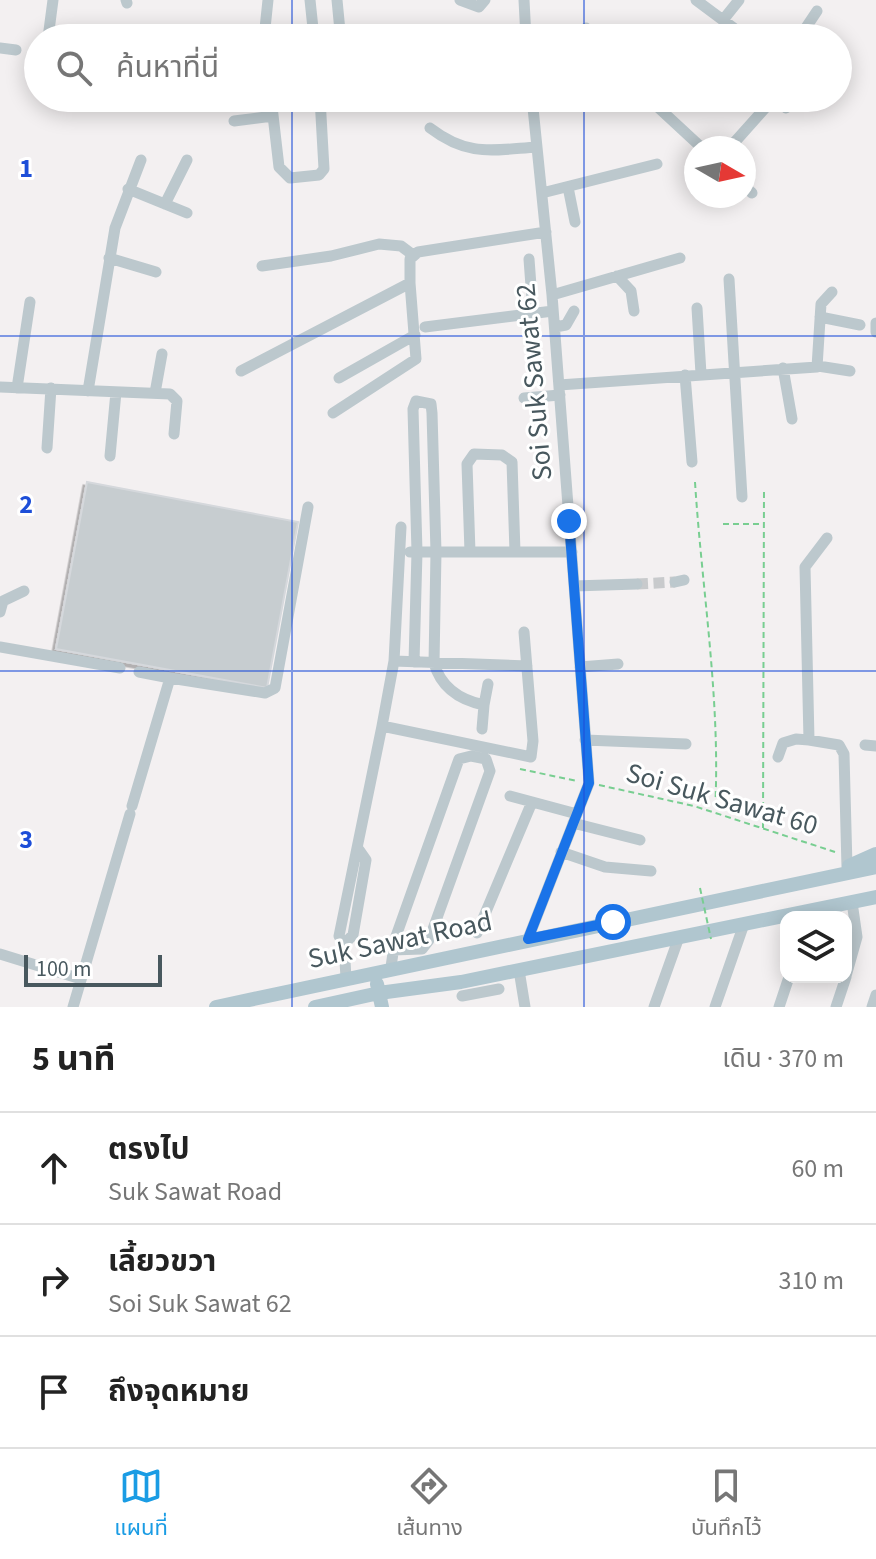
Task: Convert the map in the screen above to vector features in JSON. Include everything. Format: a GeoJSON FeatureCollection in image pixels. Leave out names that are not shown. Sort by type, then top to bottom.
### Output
{"type":"FeatureCollection","features":[{"type":"Feature","properties":{"kind":"main road"},"geometry":{"type":"LineString","coordinates":[[824,878],[846,860],[876,854]]}},
{"type":"Feature","properties":{"kind":"main road","name":"Suk Sawat Road"},"geometry":{"type":"LineString","coordinates":[[216,1007],[391,967],[876,867]]}},
{"type":"Feature","properties":{"kind":"main road"},"geometry":{"type":"LineString","coordinates":[[782,886],[788,911]]}},
{"type":"Feature","properties":{"kind":"main road","name":"Suk Sawat Road"},"geometry":{"type":"LineString","coordinates":[[812,911],[876,897]]}},
{"type":"Feature","properties":{"kind":"main road","name":"Suk Sawat Road"},"geometry":{"type":"LineString","coordinates":[[315,1007],[462,995],[519,970],[780,918]]}},
{"type":"Feature","properties":{"kind":"main road"},"geometry":{"type":"LineString","coordinates":[[369,973],[374,1001]]}},
{"type":"Feature","properties":{"kind":"street"},"geometry":{"type":"LineString","coordinates":[[50,24],[53,0]]}},
{"type":"Feature","properties":{"kind":"street"},"geometry":{"type":"LineString","coordinates":[[265,24],[268,0]]}},
{"type":"Feature","properties":{"kind":"street"},"geometry":{"type":"LineString","coordinates":[[310,0],[313,24]]}},
{"type":"Feature","properties":{"kind":"street"},"geometry":{"type":"LineString","coordinates":[[337,0],[339,24]]}},
{"type":"Feature","properties":{"kind":"street"},"geometry":{"type":"LineString","coordinates":[[460,0],[472,7],[479,7],[485,0]]}},
{"type":"Feature","properties":{"kind":"street"},"geometry":{"type":"LineString","coordinates":[[524,0],[525,24]]}},
{"type":"Feature","properties":{"kind":"street"},"geometry":{"type":"LineString","coordinates":[[698,0],[728,24]]}},
{"type":"Feature","properties":{"kind":"street"},"geometry":{"type":"LineString","coordinates":[[723,20],[739,0]]}},
{"type":"Feature","properties":{"kind":"street"},"geometry":{"type":"LineString","coordinates":[[808,24],[817,11]]}},
{"type":"Feature","properties":{"kind":"street"},"geometry":{"type":"LineString","coordinates":[[0,48],[16,50]]}},
{"type":"Feature","properties":{"kind":"street"},"geometry":{"type":"LineString","coordinates":[[273,112],[279,167],[290,178],[319,175],[324,169],[326,158],[321,112]]}},
{"type":"Feature","properties":{"kind":"street","name":"Soi Suk Sawat 62"},"geometry":{"type":"LineString","coordinates":[[528,939],[589,783],[555,327],[533,112]]}},
{"type":"Feature","properties":{"kind":"street"},"geometry":{"type":"LineString","coordinates":[[663,112],[689,136]]}},
{"type":"Feature","properties":{"kind":"street"},"geometry":{"type":"LineString","coordinates":[[740,136],[763,112]]}},
{"type":"Feature","properties":{"kind":"street"},"geometry":{"type":"LineString","coordinates":[[234,121],[273,116]]}},
{"type":"Feature","properties":{"kind":"street"},"geometry":{"type":"LineString","coordinates":[[430,128],[454,145],[471,151],[537,147]]}},
{"type":"Feature","properties":{"kind":"street"},"geometry":{"type":"LineString","coordinates":[[88,391],[115,228],[141,160]]}},
{"type":"Feature","properties":{"kind":"street"},"geometry":{"type":"LineString","coordinates":[[165,204],[187,160]]}},
{"type":"Feature","properties":{"kind":"street"},"geometry":{"type":"LineString","coordinates":[[542,193],[657,164]]}},
{"type":"Feature","properties":{"kind":"street"},"geometry":{"type":"LineString","coordinates":[[568,187],[575,222]]}},
{"type":"Feature","properties":{"kind":"street"},"geometry":{"type":"LineString","coordinates":[[128,189],[187,213]]}},
{"type":"Feature","properties":{"kind":"street"},"geometry":{"type":"LineString","coordinates":[[262,266],[331,256],[379,244],[401,246],[413,255],[546,232]]}},
{"type":"Feature","properties":{"kind":"street"},"geometry":{"type":"LineString","coordinates":[[333,413],[416,359],[420,331],[410,283],[413,255]]}},
{"type":"Feature","properties":{"kind":"street"},"geometry":{"type":"LineString","coordinates":[[109,258],[156,272]]}},
{"type":"Feature","properties":{"kind":"street"},"geometry":{"type":"LineString","coordinates":[[552,295],[680,258]]}},
{"type":"Feature","properties":{"kind":"street"},"geometry":{"type":"LineString","coordinates":[[529,259],[533,313]]}},
{"type":"Feature","properties":{"kind":"street"},"geometry":{"type":"LineString","coordinates":[[617,276],[631,291],[634,311]]}},
{"type":"Feature","properties":{"kind":"street"},"geometry":{"type":"LineString","coordinates":[[729,279],[742,497]]}},
{"type":"Feature","properties":{"kind":"street"},"geometry":{"type":"LineString","coordinates":[[241,371],[410,283]]}},
{"type":"Feature","properties":{"kind":"street"},"geometry":{"type":"LineString","coordinates":[[818,366],[821,304],[832,292]]}},
{"type":"Feature","properties":{"kind":"street"},"geometry":{"type":"LineString","coordinates":[[17,388],[30,302]]}},
{"type":"Feature","properties":{"kind":"street"},"geometry":{"type":"LineString","coordinates":[[697,308],[701,374]]}},
{"type":"Feature","properties":{"kind":"street"},"geometry":{"type":"LineString","coordinates":[[339,378],[420,331],[553,311]]}},
{"type":"Feature","properties":{"kind":"street"},"geometry":{"type":"LineString","coordinates":[[555,327],[566,325],[574,311]]}},
{"type":"Feature","properties":{"kind":"street"},"geometry":{"type":"LineString","coordinates":[[820,317],[860,325]]}},
{"type":"Feature","properties":{"kind":"street"},"geometry":{"type":"LineString","coordinates":[[876,323],[876,332]]}},
{"type":"Feature","properties":{"kind":"street"},"geometry":{"type":"LineString","coordinates":[[155,393],[162,354]]}},
{"type":"Feature","properties":{"kind":"street"},"geometry":{"type":"LineString","coordinates":[[524,398],[559,390],[685,375],[818,366],[850,371]]}},
{"type":"Feature","properties":{"kind":"street"},"geometry":{"type":"LineString","coordinates":[[783,368],[786,399],[792,419]]}},
{"type":"Feature","properties":{"kind":"street"},"geometry":{"type":"LineString","coordinates":[[685,375],[692,462]]}},
{"type":"Feature","properties":{"kind":"street"},"geometry":{"type":"LineString","coordinates":[[0,387],[170,394],[177,401],[174,434]]}},
{"type":"Feature","properties":{"kind":"street"},"geometry":{"type":"LineString","coordinates":[[47,448],[51,388]]}},
{"type":"Feature","properties":{"kind":"street"},"geometry":{"type":"LineString","coordinates":[[110,456],[116,392]]}},
{"type":"Feature","properties":{"kind":"street"},"geometry":{"type":"LineString","coordinates":[[414,662],[417,552],[413,409],[416,401],[428,401],[431,408],[436,552],[434,663],[437,675],[461,700],[484,705]]}},
{"type":"Feature","properties":{"kind":"street"},"geometry":{"type":"LineString","coordinates":[[470,552],[467,464],[474,454],[502,455],[512,462],[515,552]]}},
{"type":"Feature","properties":{"kind":"street"},"geometry":{"type":"LineString","coordinates":[[139,672],[271,693],[277,680],[308,507]]}},
{"type":"Feature","properties":{"kind":"street"},"geometry":{"type":"LineString","coordinates":[[346,978],[344,944],[339,936],[353,858],[359,850],[394,661],[401,527]]}},
{"type":"Feature","properties":{"kind":"street"},"geometry":{"type":"LineString","coordinates":[[809,740],[805,567],[827,538]]}},
{"type":"Feature","properties":{"kind":"street"},"geometry":{"type":"LineString","coordinates":[[402,552],[572,552]]}},
{"type":"Feature","properties":{"kind":"street"},"geometry":{"type":"LineString","coordinates":[[574,586],[637,584]]}},
{"type":"Feature","properties":{"kind":"street"},"geometry":{"type":"LineString","coordinates":[[0,612],[3,601],[24,591]]}},
{"type":"Feature","properties":{"kind":"street"},"geometry":{"type":"LineString","coordinates":[[382,726],[531,757],[533,741],[524,632]]}},
{"type":"Feature","properties":{"kind":"street"},"geometry":{"type":"LineString","coordinates":[[0,647],[120,668]]}},
{"type":"Feature","properties":{"kind":"street"},"geometry":{"type":"LineString","coordinates":[[394,661],[527,666]]}},
{"type":"Feature","properties":{"kind":"street"},"geometry":{"type":"LineString","coordinates":[[580,667],[618,664]]}},
{"type":"Feature","properties":{"kind":"street"},"geometry":{"type":"LineString","coordinates":[[73,1007],[170,678]]}},
{"type":"Feature","properties":{"kind":"street"},"geometry":{"type":"LineString","coordinates":[[482,729],[488,684]]}},
{"type":"Feature","properties":{"kind":"street"},"geometry":{"type":"LineString","coordinates":[[778,757],[783,743],[796,739],[843,748],[846,860]]}},
{"type":"Feature","properties":{"kind":"street"},"geometry":{"type":"LineString","coordinates":[[585,740],[686,744]]}},
{"type":"Feature","properties":{"kind":"street"},"geometry":{"type":"LineString","coordinates":[[391,967],[392,950],[459,759],[471,756],[486,759],[490,771],[429,940],[422,949],[392,950]]}},
{"type":"Feature","properties":{"kind":"street"},"geometry":{"type":"LineString","coordinates":[[510,796],[640,840]]}},
{"type":"Feature","properties":{"kind":"street"},"geometry":{"type":"LineString","coordinates":[[477,933],[532,802]]}},
{"type":"Feature","properties":{"kind":"street"},"geometry":{"type":"LineString","coordinates":[[561,852],[605,867],[651,871]]}},
{"type":"Feature","properties":{"kind":"street"},"geometry":{"type":"LineString","coordinates":[[852,902],[857,937],[852,955]]}},
{"type":"Feature","properties":{"kind":"street"},"geometry":{"type":"LineString","coordinates":[[715,1007],[744,924]]}},
{"type":"Feature","properties":{"kind":"street"},"geometry":{"type":"LineString","coordinates":[[654,1007],[679,937]]}},
{"type":"Feature","properties":{"kind":"street"},"geometry":{"type":"LineString","coordinates":[[0,954],[81,979]]}},
{"type":"Feature","properties":{"kind":"street"},"geometry":{"type":"LineString","coordinates":[[519,970],[525,1007]]}},
{"type":"Feature","properties":{"kind":"street"},"geometry":{"type":"LineString","coordinates":[[779,1007],[787,983]]}},
{"type":"Feature","properties":{"kind":"street"},"geometry":{"type":"LineString","coordinates":[[836,1007],[844,983]]}},
{"type":"Feature","properties":{"kind":"street"},"geometry":{"type":"LineString","coordinates":[[462,995],[499,989]]}},
{"type":"Feature","properties":{"kind":"street"},"geometry":{"type":"LineString","coordinates":[[872,1007],[876,995]]}},
{"type":"Feature","properties":{"kind":"path"},"geometry":{"type":"LineString","coordinates":[[695,482],[716,757],[715,812]]}},
{"type":"Feature","properties":{"kind":"path"},"geometry":{"type":"LineString","coordinates":[[763,828],[764,488]]}},
{"type":"Feature","properties":{"kind":"path"},"geometry":{"type":"LineString","coordinates":[[723,524],[764,524]]}},
{"type":"Feature","properties":{"kind":"path","name":"Soi Suk Sawat 60"},"geometry":{"type":"LineString","coordinates":[[520,769],[715,812],[846,860]]}},
{"type":"Feature","properties":{"kind":"path"},"geometry":{"type":"LineString","coordinates":[[700,888],[711,939]]}},
{"type":"Feature","properties":{"kind":"building"},"geometry":{"type":"Polygon","coordinates":[[[87,482],[298,522],[267,688],[56,649],[87,482]]]}},
{"type":"Feature","properties":{"kind":"tunnel"},"geometry":{"type":"LineString","coordinates":[[637,584],[675,582]]}},
{"type":"Feature","properties":{"kind":"route"},"geometry":{"type":"LineString","coordinates":[[569,521],[589,783],[528,939],[613,922]]}}]}
